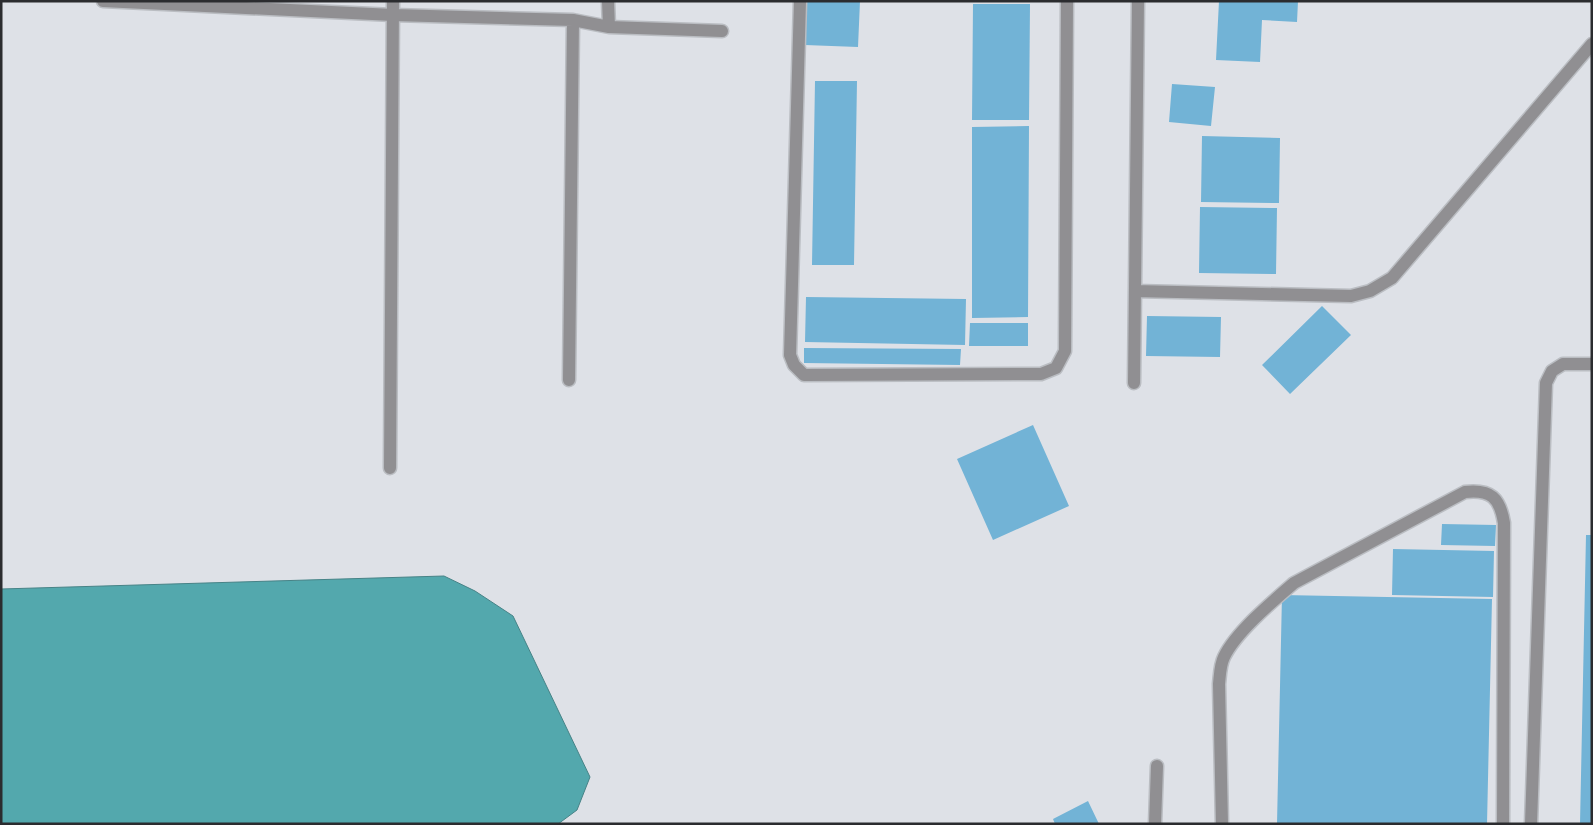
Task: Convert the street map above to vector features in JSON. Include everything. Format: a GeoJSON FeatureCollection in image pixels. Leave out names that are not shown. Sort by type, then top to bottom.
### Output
{"type":"FeatureCollection","features":[{"type":"Feature","properties":{"kind":"lane"},"geometry":{"type":"LineString","coordinates":[[103,1],[393,15],[573,20],[608,27],[722,31]]}},
{"type":"Feature","properties":{"kind":"lane"},"geometry":{"type":"LineString","coordinates":[[390,468],[393,1]]}},
{"type":"Feature","properties":{"kind":"lane"},"geometry":{"type":"LineString","coordinates":[[608,1],[608,27]]}},
{"type":"Feature","properties":{"kind":"lane"},"geometry":{"type":"LineString","coordinates":[[800,1],[790,355],[794,365],[804,375],[1041,374],[1056,368],[1065,351],[1067,1]]}},
{"type":"Feature","properties":{"kind":"lane"},"geometry":{"type":"LineString","coordinates":[[1134,383],[1138,1]]}},
{"type":"Feature","properties":{"kind":"lane"},"geometry":{"type":"LineString","coordinates":[[569,380],[573,20]]}},
{"type":"Feature","properties":{"kind":"lane"},"geometry":{"type":"LineString","coordinates":[[1135,291],[1350,296],[1370,291],[1392,278],[1592,44]]}},
{"type":"Feature","properties":{"kind":"lane"},"geometry":{"type":"LineString","coordinates":[[1531,824],[1546,383],[1552,371],[1564,364],[1592,364]]}},
{"type":"Feature","properties":{"kind":"lane"},"geometry":{"type":"LineString","coordinates":[[1222,824],[1220,670],[1224,657],[1236,638],[1270,603],[1294,583],[1465,492],[1476,491],[1486,492],[1495,498],[1501,507],[1504,523],[1503,824]]}},
{"type":"Feature","properties":{"kind":"lane"},"geometry":{"type":"LineString","coordinates":[[1155,824],[1157,766]]}},
{"type":"Feature","properties":{"kind":"water"},"geometry":{"type":"Polygon","coordinates":[[[444,576],[475,591],[513,616],[590,777],[577,810],[558,824],[1,824],[1,589],[444,576]]]}},
{"type":"Feature","properties":{"kind":"building"},"geometry":{"type":"Polygon","coordinates":[[[806,1],[860,1],[858,47],[805,45],[806,1]]]}},
{"type":"Feature","properties":{"kind":"building"},"geometry":{"type":"Polygon","coordinates":[[[1219,1],[1298,1],[1297,22],[1262,20],[1260,62],[1216,60],[1219,1]]]}},
{"type":"Feature","properties":{"kind":"building"},"geometry":{"type":"Polygon","coordinates":[[[973,4],[1030,4],[1029,120],[972,120],[973,4]]]}},
{"type":"Feature","properties":{"kind":"building"},"geometry":{"type":"Polygon","coordinates":[[[815,81],[857,81],[854,265],[812,265],[815,81]]]}},
{"type":"Feature","properties":{"kind":"building"},"geometry":{"type":"Polygon","coordinates":[[[1172,84],[1215,87],[1211,126],[1169,122],[1172,84]]]}},
{"type":"Feature","properties":{"kind":"building"},"geometry":{"type":"Polygon","coordinates":[[[1029,126],[1028,317],[972,318],[972,127],[1029,126]]]}},
{"type":"Feature","properties":{"kind":"building"},"geometry":{"type":"Polygon","coordinates":[[[1202,136],[1280,138],[1279,203],[1201,202],[1202,136]]]}},
{"type":"Feature","properties":{"kind":"building"},"geometry":{"type":"Polygon","coordinates":[[[1200,207],[1277,208],[1276,274],[1199,273],[1200,207]]]}},
{"type":"Feature","properties":{"kind":"building"},"geometry":{"type":"Polygon","coordinates":[[[806,297],[966,299],[965,345],[805,342],[806,297]]]}},
{"type":"Feature","properties":{"kind":"building"},"geometry":{"type":"Polygon","coordinates":[[[1322,306],[1351,335],[1290,394],[1262,365],[1322,306]]]}},
{"type":"Feature","properties":{"kind":"building"},"geometry":{"type":"Polygon","coordinates":[[[1147,316],[1221,317],[1220,357],[1146,356],[1147,316]]]}},
{"type":"Feature","properties":{"kind":"building"},"geometry":{"type":"Polygon","coordinates":[[[970,323],[1028,323],[1028,346],[969,346],[970,323]]]}},
{"type":"Feature","properties":{"kind":"building"},"geometry":{"type":"Polygon","coordinates":[[[804,348],[961,349],[960,365],[804,363],[804,348]]]}},
{"type":"Feature","properties":{"kind":"building"},"geometry":{"type":"Polygon","coordinates":[[[1033,425],[1069,506],[993,540],[957,459],[1033,425]]]}},
{"type":"Feature","properties":{"kind":"building"},"geometry":{"type":"Polygon","coordinates":[[[1442,524],[1496,525],[1495,546],[1441,545],[1442,524]]]}},
{"type":"Feature","properties":{"kind":"building"},"geometry":{"type":"Polygon","coordinates":[[[1586,535],[1592,535],[1592,824],[1580,824],[1586,535]]]}},
{"type":"Feature","properties":{"kind":"building"},"geometry":{"type":"Polygon","coordinates":[[[1393,549],[1494,551],[1493,597],[1392,595],[1393,549]]]}},
{"type":"Feature","properties":{"kind":"building"},"geometry":{"type":"Polygon","coordinates":[[[1282,595],[1492,599],[1487,824],[1277,824],[1282,595]]]}},
{"type":"Feature","properties":{"kind":"building"},"geometry":{"type":"Polygon","coordinates":[[[1088,801],[1099,824],[1055,824],[1053,819],[1088,801]]]}}]}
